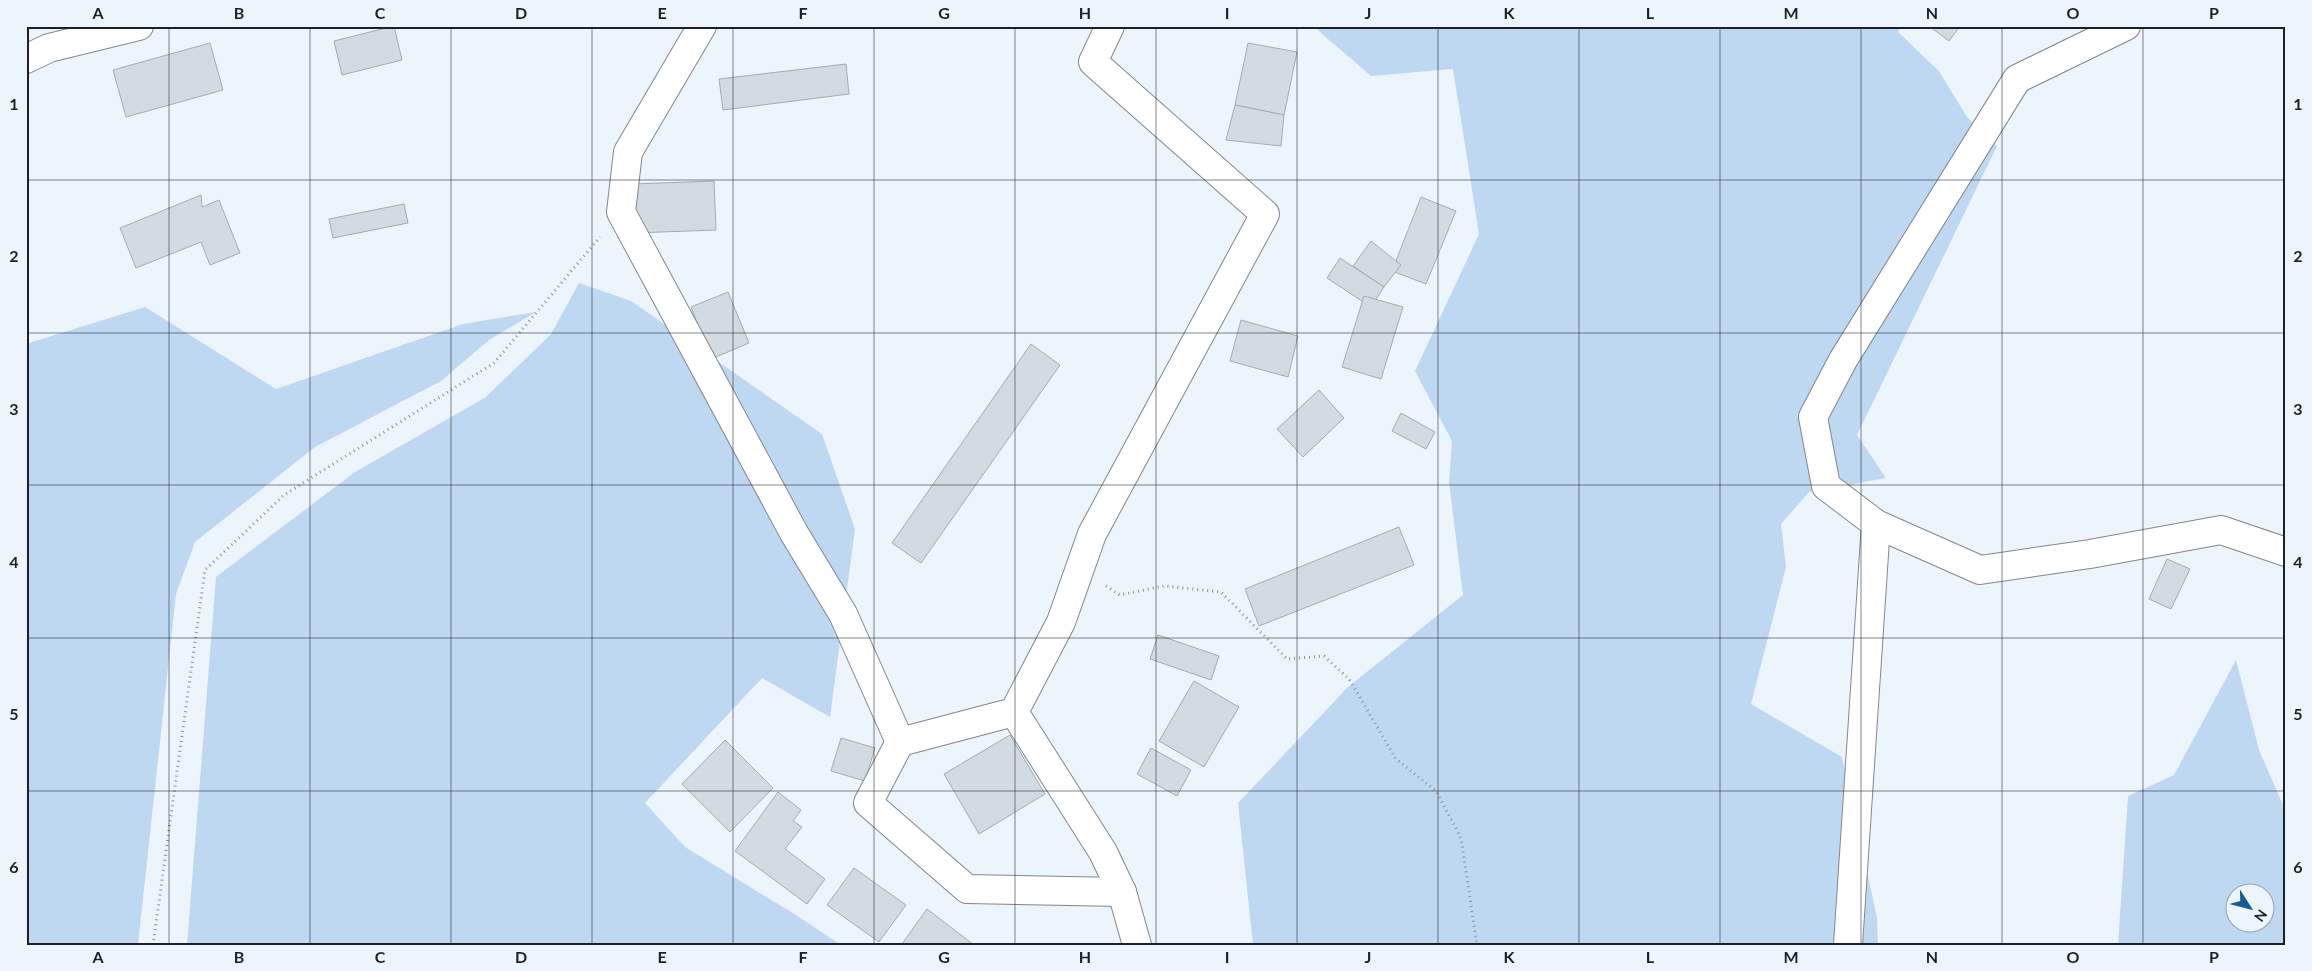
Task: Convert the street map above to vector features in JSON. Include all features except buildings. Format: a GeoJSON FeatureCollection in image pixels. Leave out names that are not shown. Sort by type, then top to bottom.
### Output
{"type":"FeatureCollection","features":[{"type":"Feature","properties":{"kind":"street"},"geometry":{"type":"LineString","coordinates":[[26,59],[49,48],[139,26]]}},
{"type":"Feature","properties":{"kind":"street"},"geometry":{"type":"LineString","coordinates":[[702,26],[628,152],[621,212],[794,533],[842,614],[900,742]]}},
{"type":"Feature","properties":{"kind":"street"},"geometry":{"type":"LineString","coordinates":[[1110,26],[1093,62],[1265,214],[1092,534],[1061,622],[1014,712],[900,742],[868,803],[967,889],[1122,892]]}},
{"type":"Feature","properties":{"kind":"street"},"geometry":{"type":"LineString","coordinates":[[2126,26],[2016,79],[1843,360],[1814,417],[1826,486],[1876,524],[1980,570],[2090,554],[2221,530],[2286,552]]}},
{"type":"Feature","properties":{"kind":"street"},"geometry":{"type":"LineString","coordinates":[[1848,945],[1876,524]]}},
{"type":"Feature","properties":{"kind":"street"},"geometry":{"type":"LineString","coordinates":[[1014,712],[1103,852],[1122,892],[1137,945]]}},
{"type":"Feature","properties":{"kind":"path"},"geometry":{"type":"LineString","coordinates":[[154,945],[205,570],[284,495],[494,363],[621,212]]}},
{"type":"Feature","properties":{"kind":"path"},"geometry":{"type":"LineString","coordinates":[[1080,569],[1120,595],[1164,586],[1221,592],[1287,660],[1324,656],[1349,679],[1396,759],[1436,791],[1461,838],[1477,945]]}},
{"type":"Feature","properties":{"kind":"shaded area"},"geometry":{"type":"Polygon","coordinates":[[[1313,26],[1900,26],[1898,32],[1939,71],[1967,117],[1997,146],[1857,435],[1886,478],[1809,492],[1781,524],[1786,567],[1751,704],[1842,757],[1877,918],[1878,945],[1253,945],[1238,803],[1348,687],[1463,595],[1449,482],[1452,441],[1415,371],[1479,234],[1453,69],[1371,76],[1313,26]]]}},
{"type":"Feature","properties":{"kind":"shaded area"},"geometry":{"type":"Polygon","coordinates":[[[579,283],[631,301],[822,434],[855,529],[830,717],[762,678],[645,803],[685,847],[841,945],[187,945],[216,577],[355,472],[486,397],[551,334],[579,283]]]}},
{"type":"Feature","properties":{"kind":"shaded area"},"geometry":{"type":"Polygon","coordinates":[[[145,307],[276,389],[463,324],[536,312],[489,340],[441,381],[315,447],[195,542],[176,594],[138,945],[26,945],[26,344],[145,307]]]}},
{"type":"Feature","properties":{"kind":"shaded area"},"geometry":{"type":"Polygon","coordinates":[[[2236,660],[2259,750],[2286,812],[2286,945],[2118,945],[2128,796],[2174,775],[2236,660]]]}}]}
